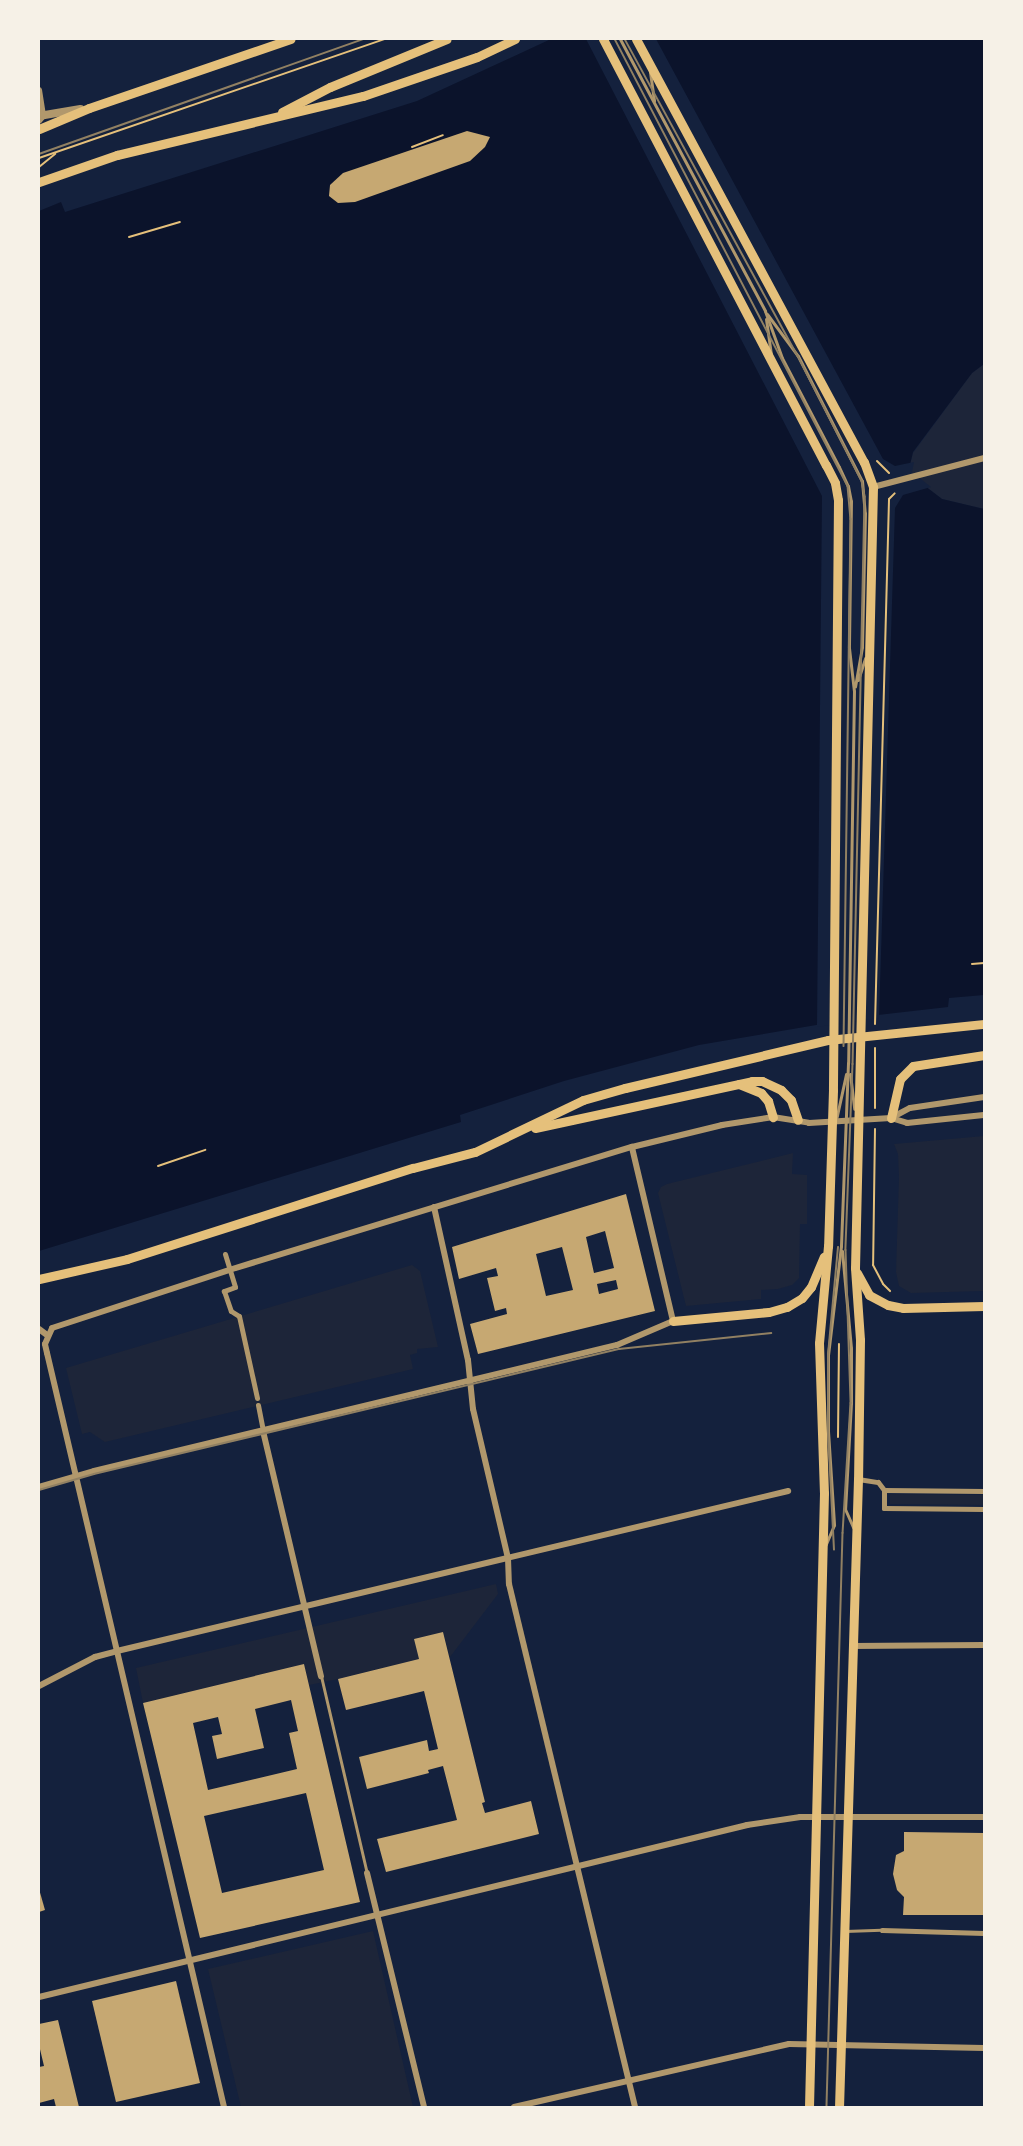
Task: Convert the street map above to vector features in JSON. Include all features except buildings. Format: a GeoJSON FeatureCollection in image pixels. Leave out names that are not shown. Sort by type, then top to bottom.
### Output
{"type":"FeatureCollection","features":[{"type":"Feature","properties":{"kind":"main road"},"geometry":{"type":"LineString","coordinates":[[39,129],[89,108],[291,39]]}},
{"type":"Feature","properties":{"kind":"main road"},"geometry":{"type":"LineString","coordinates":[[275,117],[301,100],[447,39]]}},
{"type":"Feature","properties":{"kind":"main road"},"geometry":{"type":"LineString","coordinates":[[39,182],[117,155],[398,85],[477,57],[515,39]]}},
{"type":"Feature","properties":{"kind":"main road"},"geometry":{"type":"LineString","coordinates":[[603,39],[832,477],[838,500],[831,1144],[828,1246],[819,1343],[824,1493],[809,2107]]}},
{"type":"Feature","properties":{"kind":"main road"},"geometry":{"type":"LineString","coordinates":[[636,39],[864,462],[873,487],[859,1145],[855,1268],[851,1291],[860,1340],[858,1479],[851,1646],[839,2107]]}},
{"type":"Feature","properties":{"kind":"main road"},"geometry":{"type":"LineString","coordinates":[[39,1279],[127,1259],[413,1168],[475,1152],[583,1100],[828,1040],[984,1024]]}},
{"type":"Feature","properties":{"kind":"main road"},"geometry":{"type":"LineString","coordinates":[[891,1118],[900,1078],[913,1066],[984,1055]]}},
{"type":"Feature","properties":{"kind":"main road"},"geometry":{"type":"LineString","coordinates":[[524,1130],[736,1083],[762,1081],[781,1090],[791,1100],[798,1120]]}},
{"type":"Feature","properties":{"kind":"main road"},"geometry":{"type":"LineString","coordinates":[[736,1083],[761,1093],[768,1101],[773,1117]]}},
{"type":"Feature","properties":{"kind":"main road"},"geometry":{"type":"LineString","coordinates":[[673,1321],[776,1311],[792,1304],[807,1293],[819,1272],[828,1246]]}},
{"type":"Feature","properties":{"kind":"main road"},"geometry":{"type":"LineString","coordinates":[[855,1268],[867,1291],[877,1300],[903,1308],[984,1306]]}},
{"type":"Feature","properties":{"kind":"street"},"geometry":{"type":"LineString","coordinates":[[39,90],[40,117],[89,108]]}},
{"type":"Feature","properties":{"kind":"street"},"geometry":{"type":"LineString","coordinates":[[873,487],[984,458]]}},
{"type":"Feature","properties":{"kind":"street"},"geometry":{"type":"LineString","coordinates":[[891,1118],[910,1108],[984,1098]]}},
{"type":"Feature","properties":{"kind":"street"},"geometry":{"type":"LineString","coordinates":[[224,2107],[46,1353],[47,1335],[59,1324],[229,1270],[632,1147],[722,1125],[773,1117],[809,1123],[891,1118],[907,1123],[984,1115]]}},
{"type":"Feature","properties":{"kind":"street"},"geometry":{"type":"LineString","coordinates":[[39,1487],[75,1475],[617,1345],[673,1321],[632,1147]]}},
{"type":"Feature","properties":{"kind":"street"},"geometry":{"type":"LineString","coordinates":[[434,1207],[468,1360],[473,1409],[508,1558],[509,1584],[635,2107]]}},
{"type":"Feature","properties":{"kind":"street"},"geometry":{"type":"LineString","coordinates":[[225,1254],[235,1287],[224,1291],[231,1311],[239,1316],[263,1431],[321,1676]]}},
{"type":"Feature","properties":{"kind":"street"},"geometry":{"type":"LineString","coordinates":[[39,1329],[47,1335]]}},
{"type":"Feature","properties":{"kind":"street"},"geometry":{"type":"LineString","coordinates":[[858,1479],[878,1482],[884,1490],[884,1508],[984,1509]]}},
{"type":"Feature","properties":{"kind":"street"},"geometry":{"type":"LineString","coordinates":[[884,1490],[984,1491]]}},
{"type":"Feature","properties":{"kind":"street"},"geometry":{"type":"LineString","coordinates":[[39,1686],[95,1657],[117,1651],[788,1491]]}},
{"type":"Feature","properties":{"kind":"street"},"geometry":{"type":"LineString","coordinates":[[851,1646],[984,1646]]}},
{"type":"Feature","properties":{"kind":"street"},"geometry":{"type":"LineString","coordinates":[[39,1997],[747,1825],[817,1816],[984,1817]]}},
{"type":"Feature","properties":{"kind":"street"},"geometry":{"type":"LineString","coordinates":[[367,1873],[424,2107]]}},
{"type":"Feature","properties":{"kind":"street"},"geometry":{"type":"LineString","coordinates":[[882,1930],[984,1933]]}},
{"type":"Feature","properties":{"kind":"street"},"geometry":{"type":"LineString","coordinates":[[514,2107],[775,2047],[811,2043],[984,2048]]}},
{"type":"Feature","properties":{"kind":"lane"},"geometry":{"type":"LineString","coordinates":[[620,39],[765,311],[798,356],[862,481],[865,513],[862,647],[854,690]]}},
{"type":"Feature","properties":{"kind":"lane"},"geometry":{"type":"LineString","coordinates":[[649,62],[654,103]]}},
{"type":"Feature","properties":{"kind":"lane"},"geometry":{"type":"LineString","coordinates":[[765,311],[772,363]]}},
{"type":"Feature","properties":{"kind":"lane"},"geometry":{"type":"LineString","coordinates":[[765,311],[782,358],[848,486],[851,519],[849,648],[854,690],[848,1064],[842,1246],[834,1292],[828,1385],[834,1525],[822,1553]]}},
{"type":"Feature","properties":{"kind":"lane"},"geometry":{"type":"LineString","coordinates":[[854,690],[869,648]]}},
{"type":"Feature","properties":{"kind":"lane"},"geometry":{"type":"LineString","coordinates":[[831,1144],[848,1064]]}},
{"type":"Feature","properties":{"kind":"lane"},"geometry":{"type":"LineString","coordinates":[[848,1064],[859,1145]]}},
{"type":"Feature","properties":{"kind":"lane"},"geometry":{"type":"LineString","coordinates":[[842,1246],[851,1291],[851,1403],[845,1509],[856,1534]]}},
{"type":"Feature","properties":{"kind":"lane"},"geometry":{"type":"LineString","coordinates":[[39,1335],[47,1335]]}},
{"type":"Feature","properties":{"kind":"lane"},"geometry":{"type":"LineString","coordinates":[[39,1355],[46,1353]]}},
{"type":"Feature","properties":{"kind":"lane"},"geometry":{"type":"LineString","coordinates":[[321,1676],[367,1873]]}},
{"type":"Feature","properties":{"kind":"lane"},"geometry":{"type":"LineString","coordinates":[[844,1931],[882,1930]]}},
{"type":"Feature","properties":{"kind":"path"},"geometry":{"type":"LineString","coordinates":[[39,158],[385,39]]}},
{"type":"Feature","properties":{"kind":"path"},"geometry":{"type":"LineString","coordinates":[[412,147],[443,135]]}},
{"type":"Feature","properties":{"kind":"path"},"geometry":{"type":"LineString","coordinates":[[39,167],[57,152]]}},
{"type":"Feature","properties":{"kind":"path"},"geometry":{"type":"LineString","coordinates":[[129,237],[180,222]]}},
{"type":"Feature","properties":{"kind":"path"},"geometry":{"type":"LineString","coordinates":[[875,1031],[888,511],[889,499],[895,494]]}},
{"type":"Feature","properties":{"kind":"path"},"geometry":{"type":"LineString","coordinates":[[972,964],[984,963]]}},
{"type":"Feature","properties":{"kind":"path"},"geometry":{"type":"LineString","coordinates":[[875,1042],[875,1110]]}},
{"type":"Feature","properties":{"kind":"path"},"geometry":{"type":"LineString","coordinates":[[875,1121],[873,1265],[883,1284],[890,1291]]}},
{"type":"Feature","properties":{"kind":"path"},"geometry":{"type":"LineString","coordinates":[[158,1166],[205,1150]]}},
{"type":"Feature","properties":{"kind":"path"},"geometry":{"type":"LineString","coordinates":[[838,1442],[839,1338]]}},
{"type":"Feature","properties":{"kind":"shaded area"},"geometry":{"type":"Polygon","coordinates":[[[551,39],[984,39],[984,364],[972,373],[913,452],[908,473],[942,499],[984,509],[984,995],[949,998],[948,1007],[869,1016],[699,1045],[564,1081],[460,1115],[461,1122],[39,1251],[39,211],[61,202],[65,212],[417,101],[551,39]]]}},
{"type":"Feature","properties":{"kind":"shaded area"},"geometry":{"type":"Polygon","coordinates":[[[984,364],[984,509],[942,499],[908,473],[913,453],[972,373],[984,364]]]}},
{"type":"Feature","properties":{"kind":"shaded area"},"geometry":{"type":"Polygon","coordinates":[[[984,1136],[984,1291],[911,1293],[899,1286],[896,1272],[899,1177],[898,1154],[894,1144],[984,1136]]]}},
{"type":"Feature","properties":{"kind":"shaded area"},"geometry":{"type":"Polygon","coordinates":[[[793,1153],[792,1174],[807,1175],[807,1224],[800,1224],[799,1278],[792,1285],[761,1290],[761,1299],[686,1306],[658,1193],[661,1187],[793,1153]]]}},
{"type":"Feature","properties":{"kind":"shaded area"},"geometry":{"type":"Polygon","coordinates":[[[412,1265],[420,1271],[438,1347],[417,1349],[417,1353],[410,1355],[413,1369],[105,1442],[90,1432],[82,1434],[66,1368],[412,1265]]]}},
{"type":"Feature","properties":{"kind":"shaded area"},"geometry":{"type":"Polygon","coordinates":[[[890,1494],[984,1495],[984,1505],[890,1504],[890,1494]]]}},
{"type":"Feature","properties":{"kind":"shaded area"},"geometry":{"type":"Polygon","coordinates":[[[496,1584],[498,1594],[450,1657],[443,1632],[414,1639],[419,1659],[338,1679],[309,1685],[304,1664],[143,1703],[136,1668],[496,1584]]]}},
{"type":"Feature","properties":{"kind":"shaded area"},"geometry":{"type":"Polygon","coordinates":[[[373,1931],[413,2107],[241,2107],[208,1969],[373,1931]]]}},
{"type":"Feature","properties":{"kind":"pier"},"geometry":{"type":"Polygon","coordinates":[[[586,39],[656,39],[883,459],[895,466],[914,462],[912,472],[931,487],[903,495],[895,508],[879,1018],[817,1027],[822,496],[586,39]]]}},
{"type":"Feature","properties":{"kind":"tram line"},"geometry":{"type":"LineString","coordinates":[[39,154],[364,39]]}},
{"type":"Feature","properties":{"kind":"tram line"},"geometry":{"type":"LineString","coordinates":[[615,39],[848,486],[851,519],[844,1046]]}},
{"type":"Feature","properties":{"kind":"tram line"},"geometry":{"type":"LineString","coordinates":[[625,39],[798,356],[862,481],[865,497],[853,1064],[846,1250],[851,1403],[843,1533],[827,2107]]}},
{"type":"Feature","properties":{"kind":"tram line"},"geometry":{"type":"LineString","coordinates":[[834,1550],[828,1431],[828,1355],[838,1247]]}},
{"type":"Feature","properties":{"kind":"tram line"},"geometry":{"type":"LineString","coordinates":[[39,1490],[94,1474],[619,1349],[771,1333]]}}]}
